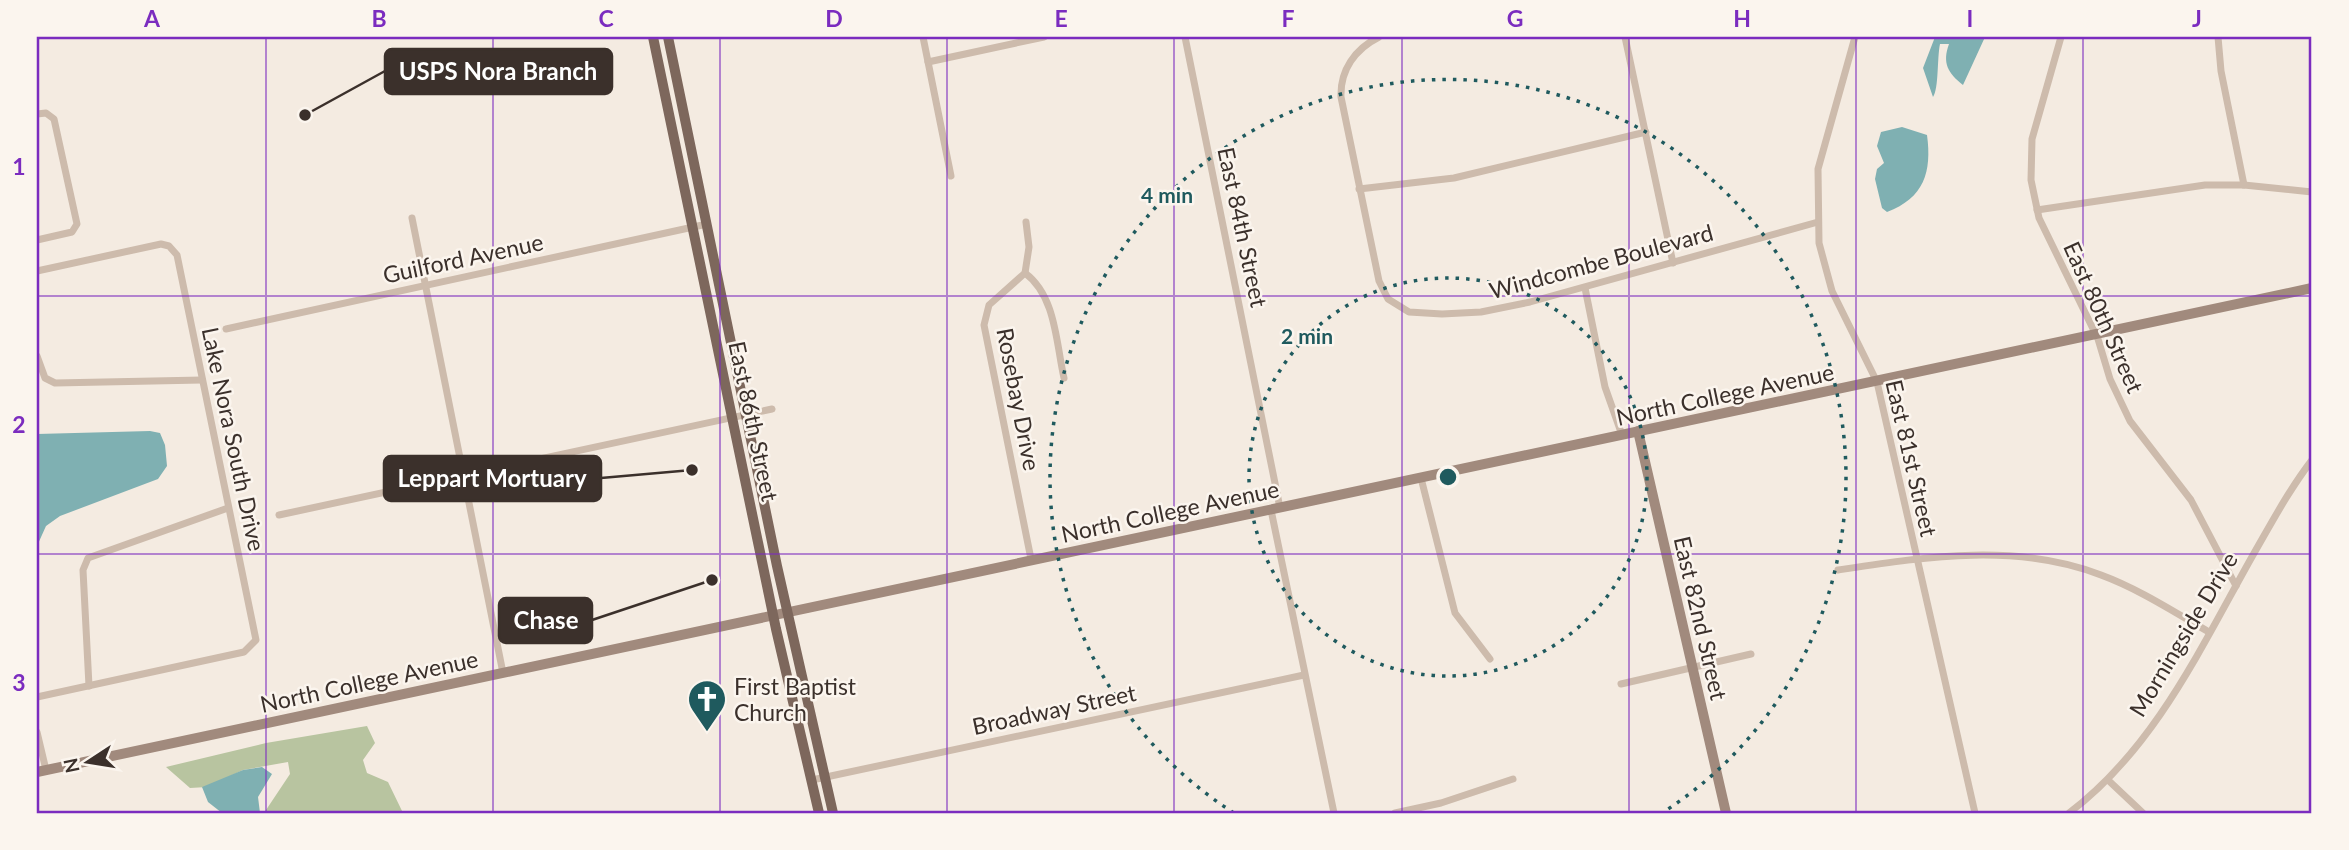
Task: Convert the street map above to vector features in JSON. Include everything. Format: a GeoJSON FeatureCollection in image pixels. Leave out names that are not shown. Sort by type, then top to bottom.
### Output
{"type":"FeatureCollection","features":[{"type":"Feature","properties":{"kind":"main road","name":"East 86th Street"},"geometry":{"type":"LineString","coordinates":[[653,37],[693,229],[787,611],[833,813]]}},
{"type":"Feature","properties":{"kind":"main road","name":"East 86th Street"},"geometry":{"type":"LineString","coordinates":[[668,37],[707,224],[773,615],[819,813]]}},
{"type":"Feature","properties":{"kind":"main road","name":"North College Avenue"},"geometry":{"type":"LineString","coordinates":[[41,771],[2312,288]]}},
{"type":"Feature","properties":{"kind":"main road","name":"East 82nd Street"},"geometry":{"type":"LineString","coordinates":[[1638,432],[1726,813]]}},
{"type":"Feature","properties":{"kind":"street"},"geometry":{"type":"LineString","coordinates":[[923,37],[951,176]]}},
{"type":"Feature","properties":{"kind":"street"},"geometry":{"type":"LineString","coordinates":[[928,62],[1044,37]]}},
{"type":"Feature","properties":{"kind":"street","name":"East 84th Street"},"geometry":{"type":"LineString","coordinates":[[1185,37],[1304,675],[1334,813]]}},
{"type":"Feature","properties":{"kind":"street"},"geometry":{"type":"LineString","coordinates":[[1378,37],[1350,62],[1342,78],[1341,96],[1359,189],[1461,176],[1646,132]]}},
{"type":"Feature","properties":{"kind":"street"},"geometry":{"type":"LineString","coordinates":[[1625,37],[1673,263]]}},
{"type":"Feature","properties":{"kind":"street","name":"East 80th Street"},"geometry":{"type":"LineString","coordinates":[[2061,37],[2032,139],[2031,170],[2037,210],[2046,237],[2094,334],[2110,379],[2130,421],[2191,500],[2236,586]]}},
{"type":"Feature","properties":{"kind":"street"},"geometry":{"type":"LineString","coordinates":[[2218,37],[2221,71],[2244,185]]}},
{"type":"Feature","properties":{"kind":"street","name":"East 81st Street"},"geometry":{"type":"LineString","coordinates":[[1852,38],[1820,161],[1816,185],[1818,222],[1828,280],[1877,382],[1975,813]]}},
{"type":"Feature","properties":{"kind":"street"},"geometry":{"type":"LineString","coordinates":[[37,114],[50,114],[54,119],[77,224],[72,232],[37,240]]}},
{"type":"Feature","properties":{"kind":"street"},"geometry":{"type":"LineString","coordinates":[[2037,210],[2190,187],[2244,185],[2312,192]]}},
{"type":"Feature","properties":{"kind":"street","name":"Windcombe Boulevard"},"geometry":{"type":"LineString","coordinates":[[1359,189],[1378,281],[1394,303],[1418,314],[1461,314],[1515,306],[1818,222]]}},
{"type":"Feature","properties":{"kind":"street"},"geometry":{"type":"LineString","coordinates":[[412,218],[503,673]]}},
{"type":"Feature","properties":{"kind":"street"},"geometry":{"type":"LineString","coordinates":[[1026,222],[1029,247],[1026,273],[1035,280],[1047,298],[1064,378]]}},
{"type":"Feature","properties":{"kind":"street","name":"Guilford Avenue"},"geometry":{"type":"LineString","coordinates":[[226,329],[707,224]]}},
{"type":"Feature","properties":{"kind":"street","name":"Lake Nora South Drive"},"geometry":{"type":"LineString","coordinates":[[37,271],[161,244],[171,247],[177,255],[256,640],[244,652],[89,686]]}},
{"type":"Feature","properties":{"kind":"street","name":"Rosebay Drive"},"geometry":{"type":"LineString","coordinates":[[1026,273],[989,304],[984,325],[1031,559]]}},
{"type":"Feature","properties":{"kind":"street"},"geometry":{"type":"LineString","coordinates":[[1585,288],[1605,387],[1622,435]]}},
{"type":"Feature","properties":{"kind":"street"},"geometry":{"type":"LineString","coordinates":[[37,356],[45,377],[55,383],[202,380]]}},
{"type":"Feature","properties":{"kind":"street"},"geometry":{"type":"LineString","coordinates":[[279,515],[772,409]]}},
{"type":"Feature","properties":{"kind":"street","name":"Morningside Drive"},"geometry":{"type":"LineString","coordinates":[[2069,813],[2108,780],[2158,718],[2291,488],[2312,460]]}},
{"type":"Feature","properties":{"kind":"street"},"geometry":{"type":"LineString","coordinates":[[1421,478],[1455,613],[1490,659]]}},
{"type":"Feature","properties":{"kind":"street"},"geometry":{"type":"LineString","coordinates":[[37,697],[89,686],[83,570],[88,558],[228,508]]}},
{"type":"Feature","properties":{"kind":"street"},"geometry":{"type":"LineString","coordinates":[[1838,570],[1916,560],[2006,555],[2066,564],[2118,581],[2209,632]]}},
{"type":"Feature","properties":{"kind":"street"},"geometry":{"type":"LineString","coordinates":[[1621,684],[1751,654]]}},
{"type":"Feature","properties":{"kind":"street","name":"Broadway Street"},"geometry":{"type":"LineString","coordinates":[[812,780],[1304,675]]}},
{"type":"Feature","properties":{"kind":"street"},"geometry":{"type":"LineString","coordinates":[[37,732],[41,771]]}},
{"type":"Feature","properties":{"kind":"street"},"geometry":{"type":"LineString","coordinates":[[1395,813],[1441,803],[1483,786],[1513,779]]}},
{"type":"Feature","properties":{"kind":"street"},"geometry":{"type":"LineString","coordinates":[[2108,780],[2143,813]]}},
{"type":"Feature","properties":{"kind":"green space"},"geometry":{"type":"Polygon","coordinates":[[[367,726],[375,743],[363,760],[367,773],[388,782],[403,813],[264,813],[290,774],[288,762],[243,770],[207,787],[190,788],[166,767],[266,743],[367,726]]]}},
{"type":"Feature","properties":{"kind":"water"},"geometry":{"type":"Polygon","coordinates":[[[1935,37],[1985,37],[1963,85],[1946,62],[1949,44],[1940,44],[1933,97],[1923,68],[1935,37]]]}},
{"type":"Feature","properties":{"kind":"water"},"geometry":{"type":"Polygon","coordinates":[[[1902,127],[1927,135],[1928,161],[1923,182],[1917,191],[1900,206],[1887,212],[1882,208],[1875,179],[1877,169],[1884,163],[1877,146],[1881,132],[1902,127]]]}},
{"type":"Feature","properties":{"kind":"water"},"geometry":{"type":"Polygon","coordinates":[[[160,433],[165,445],[167,466],[158,479],[60,516],[46,526],[37,546],[37,434],[160,433]]]}},
{"type":"Feature","properties":{"kind":"water"},"geometry":{"type":"Polygon","coordinates":[[[262,767],[272,774],[258,797],[260,813],[222,813],[208,802],[202,787],[243,770],[262,767]]]}},
{"type":"Feature","properties":{"kind":"place","name":"USPS Nora Branch"},"geometry":{"type":"Point","coordinates":[305,115]}},
{"type":"Feature","properties":{"kind":"place","name":"Leppart Mortuary"},"geometry":{"type":"Point","coordinates":[692,470]}},
{"type":"Feature","properties":{"kind":"place","name":"Chase"},"geometry":{"type":"Point","coordinates":[712,580]}},
{"type":"Feature","properties":{"kind":"place","name":"First Baptist Church"},"geometry":{"type":"Point","coordinates":[707,733]}}]}
